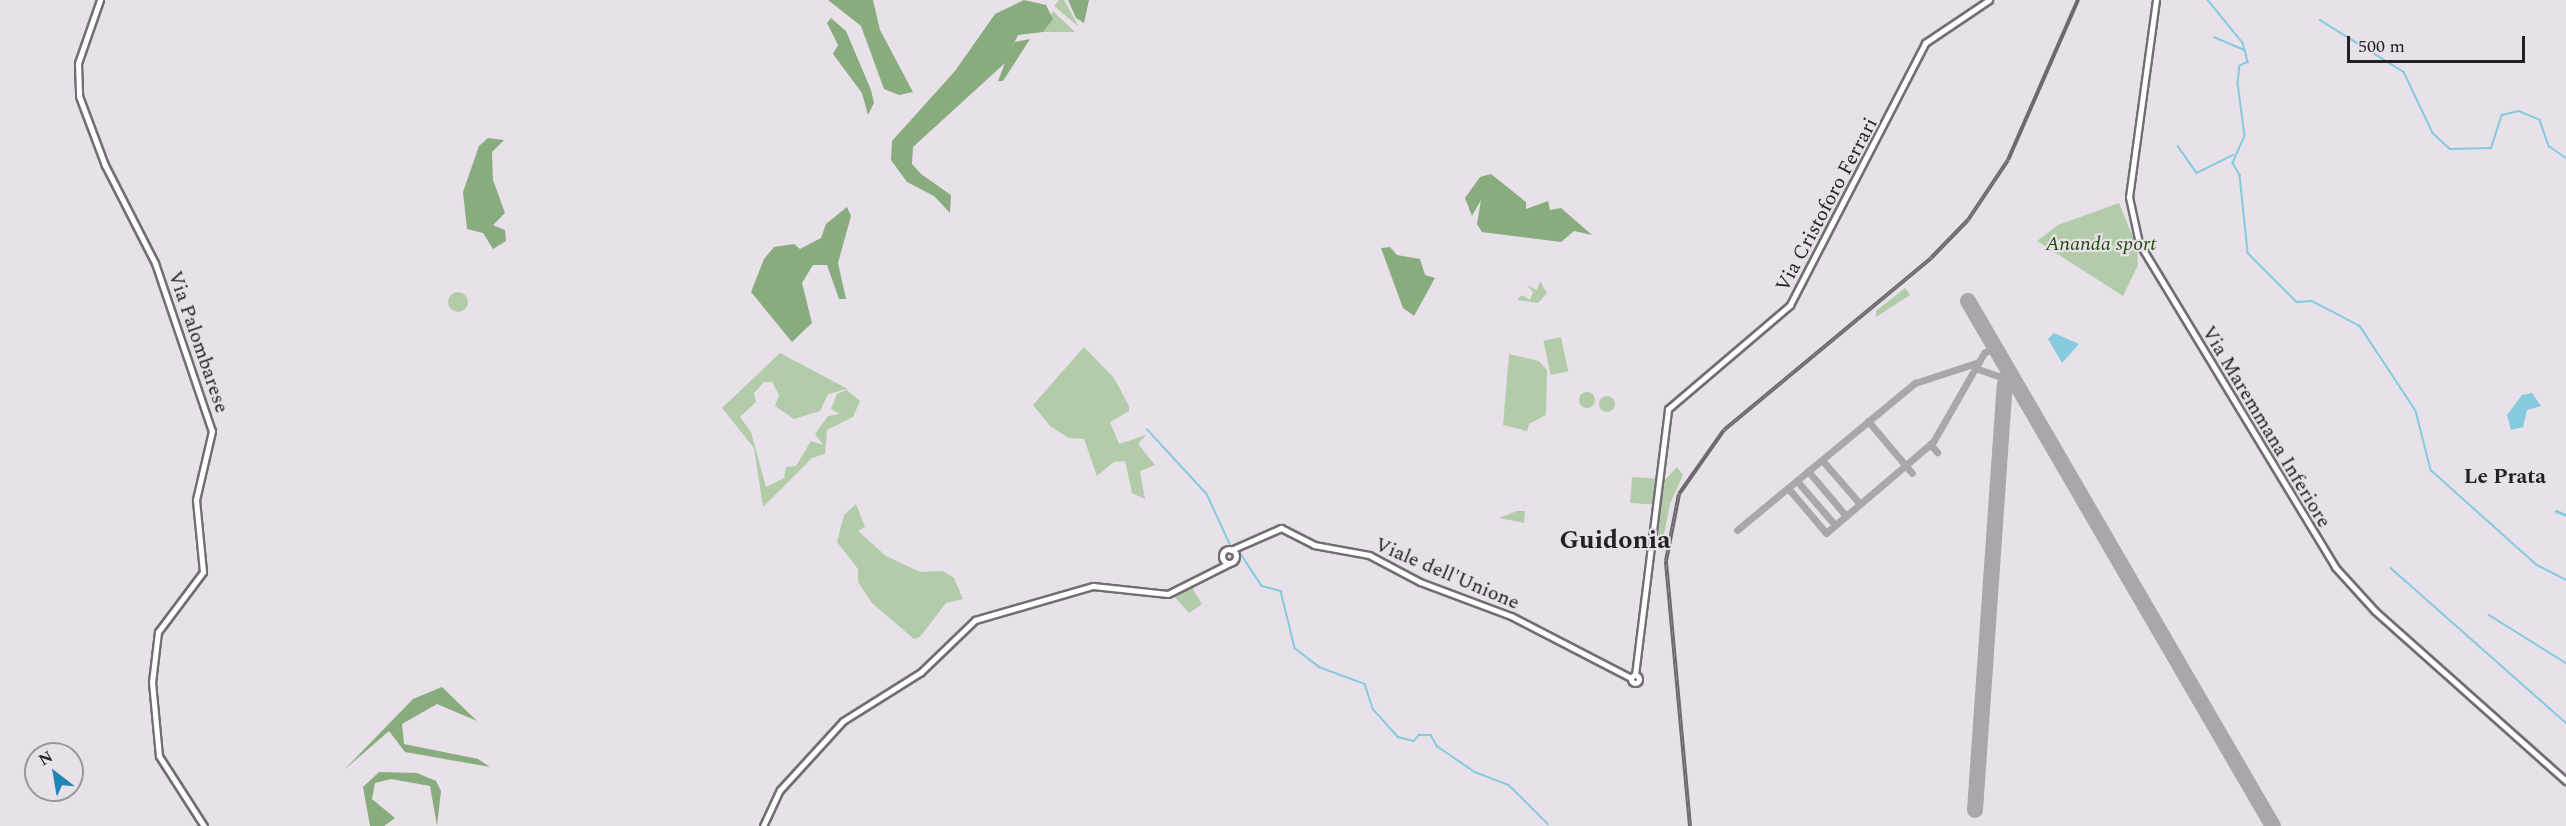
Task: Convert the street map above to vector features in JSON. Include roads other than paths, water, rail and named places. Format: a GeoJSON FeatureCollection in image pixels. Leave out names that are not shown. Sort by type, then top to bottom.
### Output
{"type":"FeatureCollection","features":[{"type":"Feature","properties":{"kind":"main road","name":"Via Palombarese"},"geometry":{"type":"LineString","coordinates":[[100,0],[78,65],[79,98],[155,264],[213,433],[196,502],[203,572],[159,631],[152,682],[159,756],[204,826]]}},
{"type":"Feature","properties":{"kind":"main road","name":"Via Cristoforo Ferrari"},"geometry":{"type":"LineString","coordinates":[[1633,676],[1668,409],[1790,305],[1925,43],[1989,0]]}},
{"type":"Feature","properties":{"kind":"main road","name":"Via Maremmana Inferiore"},"geometry":{"type":"LineString","coordinates":[[2156,0],[2128,197],[2139,243],[2335,567],[2375,611],[2566,781]]}},
{"type":"Feature","properties":{"kind":"main road","name":"Viale dell'Unione"},"geometry":{"type":"LineString","coordinates":[[1241,547],[1279,529],[1317,546],[1376,557],[1420,582],[1509,615],[1633,676]]}},
{"type":"Feature","properties":{"kind":"main road"},"geometry":{"type":"LineString","coordinates":[[1221,571],[1223,560],[1231,550],[1241,547]]}},
{"type":"Feature","properties":{"kind":"main road"},"geometry":{"type":"LineString","coordinates":[[763,826],[780,789],[844,720],[918,674],[975,620],[1093,586],[1168,594],[1221,571],[1236,556],[1241,547]]}},
{"type":"Feature","properties":{"kind":"main road"},"geometry":{"type":"LineString","coordinates":[[1231,550],[1236,556]]}},
{"type":"Feature","properties":{"kind":"main road"},"geometry":{"type":"LineString","coordinates":[[1223,560],[1230,563]]}},
{"type":"Feature","properties":{"kind":"water"},"geometry":{"type":"Polygon","coordinates":[[[2054,333],[2079,344],[2062,363],[2048,339],[2054,333]]]}},
{"type":"Feature","properties":{"kind":"water"},"geometry":{"type":"Polygon","coordinates":[[[2532,393],[2541,406],[2527,410],[2523,427],[2511,430],[2507,415],[2522,395],[2532,393]]]}},
{"type":"Feature","properties":{"kind":"waterway"},"geometry":{"type":"LineString","coordinates":[[2208,0],[2243,43],[2248,62],[2240,66],[2238,83],[2245,136],[2233,163],[2240,175],[2248,253],[2297,302],[2312,301],[2360,326],[2416,411],[2431,470],[2537,565],[2566,580]]}},
{"type":"Feature","properties":{"kind":"waterway"},"geometry":{"type":"LineString","coordinates":[[2320,20],[2404,72],[2433,133],[2450,149],[2491,148],[2502,115],[2519,111],[2540,120],[2549,146],[2566,158]]}},
{"type":"Feature","properties":{"kind":"waterway"},"geometry":{"type":"LineString","coordinates":[[2214,37],[2245,50]]}},
{"type":"Feature","properties":{"kind":"waterway"},"geometry":{"type":"LineString","coordinates":[[2178,146],[2197,173],[2233,155]]}},
{"type":"Feature","properties":{"kind":"waterway"},"geometry":{"type":"LineString","coordinates":[[1147,429],[1207,494],[1231,546]]}},
{"type":"Feature","properties":{"kind":"waterway"},"geometry":{"type":"LineString","coordinates":[[2556,511],[2566,515]]}},
{"type":"Feature","properties":{"kind":"waterway"},"geometry":{"type":"LineString","coordinates":[[1239,551],[1262,586],[1281,591],[1295,648],[1319,667],[1365,684],[1373,709],[1398,737],[1414,741],[1419,735],[1431,735],[1437,746],[1475,772],[1509,785],[1548,824]]}},
{"type":"Feature","properties":{"kind":"waterway"},"geometry":{"type":"LineString","coordinates":[[2391,568],[2566,723]]}},
{"type":"Feature","properties":{"kind":"waterway"},"geometry":{"type":"LineString","coordinates":[[2489,615],[2566,663]]}},
{"type":"Feature","properties":{"kind":"railway"},"geometry":{"type":"LineString","coordinates":[[1690,826],[1666,561],[1679,494],[1724,430],[1931,258],[1968,220],[2008,160],[2078,0]]}},
{"type":"Feature","properties":{"kind":"district","name":"Le Prata"},"geometry":{"type":"Point","coordinates":[2505,477]}},
{"type":"Feature","properties":{"kind":"district","name":"Guidonia"},"geometry":{"type":"Point","coordinates":[1615,541]}},
{"type":"Feature","properties":{"kind":"park label","name":"Ananda sport"},"geometry":{"type":"Point","coordinates":[2101,244]}}]}
